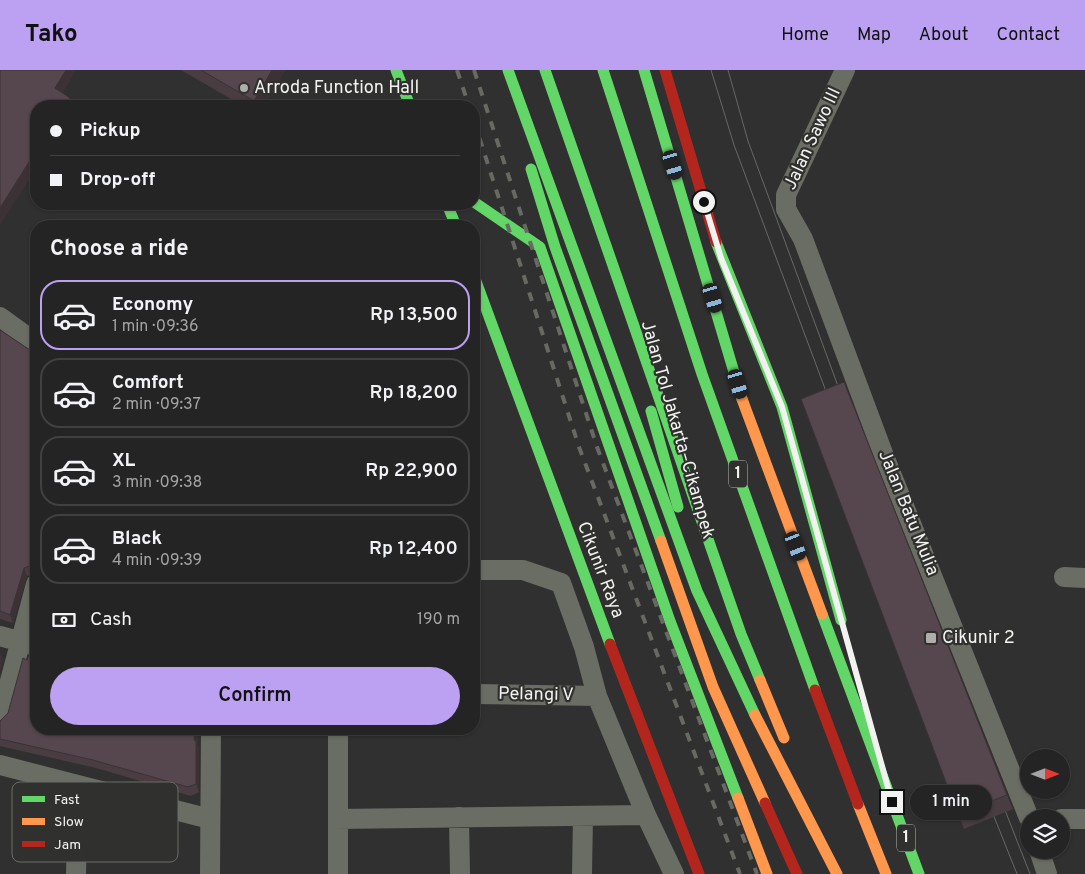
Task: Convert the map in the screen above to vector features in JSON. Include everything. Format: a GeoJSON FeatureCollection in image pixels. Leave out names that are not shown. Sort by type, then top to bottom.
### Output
{"type":"FeatureCollection","features":[{"type":"Feature","properties":{"kind":"main road"},"geometry":{"type":"LineString","coordinates":[[396,70],[408,100]]}},
{"type":"Feature","properties":{"kind":"main road"},"geometry":{"type":"LineString","coordinates":[[499,70],[555,247],[713,686],[797,874]]}},
{"type":"Feature","properties":{"kind":"main road"},"geometry":{"type":"LineString","coordinates":[[508,70],[697,591],[736,679],[838,874]]}},
{"type":"Feature","properties":{"kind":"main road"},"geometry":{"type":"LineString","coordinates":[[545,70],[741,634],[787,744]]}},
{"type":"Feature","properties":{"kind":"main road","name":"Jalan Tol Jakarta–Cikampek"},"geometry":{"type":"LineString","coordinates":[[557,70],[680,514],[777,762],[827,874]]}},
{"type":"Feature","properties":{"kind":"main road","name":"Jalan Tol Jakarta–Cikampek"},"geometry":{"type":"LineString","coordinates":[[603,70],[666,273],[834,743],[886,874]]}},
{"type":"Feature","properties":{"kind":"main road"},"geometry":{"type":"LineString","coordinates":[[644,70],[748,418],[892,802]]}},
{"type":"Feature","properties":{"kind":"main road"},"geometry":{"type":"LineString","coordinates":[[665,70],[721,258],[782,407],[844,632]]}},
{"type":"Feature","properties":{"kind":"main road"},"geometry":{"type":"LineString","coordinates":[[480,206],[540,247],[670,622],[767,874]]}},
{"type":"Feature","properties":{"kind":"main road","name":"Cikunir Raya"},"geometry":{"type":"LineString","coordinates":[[480,292],[562,518],[699,874]]}},
{"type":"Feature","properties":{"kind":"main road"},"geometry":{"type":"LineString","coordinates":[[852,660],[892,802]]}},
{"type":"Feature","properties":{"kind":"main road"},"geometry":{"type":"LineString","coordinates":[[798,772],[838,874]]}},
{"type":"Feature","properties":{"kind":"main road","name":"1"},"geometry":{"type":"LineString","coordinates":[[892,802],[919,874]]}},
{"type":"Feature","properties":{"kind":"street","name":"Jalan Sawo III"},"geometry":{"type":"LineString","coordinates":[[786,209],[786,195],[845,70]]}},
{"type":"Feature","properties":{"kind":"street","name":"Jalan Batu Mulia"},"geometry":{"type":"LineString","coordinates":[[786,209],[802,239],[884,456],[1025,809]]}},
{"type":"Feature","properties":{"kind":"street"},"geometry":{"type":"LineString","coordinates":[[0,317],[30,339]]}},
{"type":"Feature","properties":{"kind":"street"},"geometry":{"type":"LineString","coordinates":[[480,570],[522,570],[561,584],[584,647],[597,696],[646,815],[674,874]]}},
{"type":"Feature","properties":{"kind":"street"},"geometry":{"type":"LineString","coordinates":[[1064,578],[1085,578]]}},
{"type":"Feature","properties":{"kind":"street"},"geometry":{"type":"LineString","coordinates":[[0,718],[28,644],[30,629]]}},
{"type":"Feature","properties":{"kind":"street"},"geometry":{"type":"LineString","coordinates":[[0,636],[28,644]]}},
{"type":"Feature","properties":{"kind":"street","name":"Pelangi V"},"geometry":{"type":"LineString","coordinates":[[480,694],[597,696]]}},
{"type":"Feature","properties":{"kind":"street"},"geometry":{"type":"LineString","coordinates":[[210,735],[210,874]]}},
{"type":"Feature","properties":{"kind":"street"},"geometry":{"type":"LineString","coordinates":[[338,735],[338,874]]}},
{"type":"Feature","properties":{"kind":"street"},"geometry":{"type":"LineString","coordinates":[[0,765],[66,782]]}},
{"type":"Feature","properties":{"kind":"street"},"geometry":{"type":"LineString","coordinates":[[178,810],[210,818]]}},
{"type":"Feature","properties":{"kind":"street"},"geometry":{"type":"LineString","coordinates":[[338,818],[646,815]]}},
{"type":"Feature","properties":{"kind":"street"},"geometry":{"type":"LineString","coordinates":[[582,874],[583,816]]}},
{"type":"Feature","properties":{"kind":"street"},"geometry":{"type":"LineString","coordinates":[[459,817],[460,874]]}},
{"type":"Feature","properties":{"kind":"street"},"geometry":{"type":"LineString","coordinates":[[1070,820],[1085,819]]}},
{"type":"Feature","properties":{"kind":"street"},"geometry":{"type":"LineString","coordinates":[[1043,859],[1048,874]]}},
{"type":"Feature","properties":{"kind":"building"},"geometry":{"type":"Polygon","coordinates":[[[0,70],[66,70],[55,88],[70,98],[69,100],[30,100],[30,160],[0,208],[0,70]]]}},
{"type":"Feature","properties":{"kind":"building"},"geometry":{"type":"Polygon","coordinates":[[[201,70],[272,70],[255,100],[201,70]]]}},
{"type":"Feature","properties":{"kind":"building"},"geometry":{"type":"Polygon","coordinates":[[[0,330],[30,350],[30,566],[24,568],[10,615],[0,611],[0,330]]]}},
{"type":"Feature","properties":{"kind":"building"},"geometry":{"type":"Polygon","coordinates":[[[844,382],[1007,795],[958,814],[801,399],[844,382]]]}},
{"type":"Feature","properties":{"kind":"building"},"geometry":{"type":"Polygon","coordinates":[[[30,652],[30,735],[194,735],[196,784],[188,787],[178,784],[178,782],[170,782],[93,760],[0,739],[0,721],[8,713],[23,658],[27,660],[30,652]]]}},
{"type":"Feature","properties":{"kind":"tram line"},"geometry":{"type":"LineString","coordinates":[[711,70],[734,145],[830,402]]}},
{"type":"Feature","properties":{"kind":"tram line"},"geometry":{"type":"LineString","coordinates":[[728,70],[748,141],[842,397]]}},
{"type":"Feature","properties":{"kind":"tram line"},"geometry":{"type":"LineString","coordinates":[[1001,800],[1030,874]]}},
{"type":"Feature","properties":{"kind":"tram line"},"geometry":{"type":"LineString","coordinates":[[989,804],[1017,874]]}},
{"type":"Feature","properties":{"kind":"railway"},"geometry":{"type":"LineString","coordinates":[[457,70],[467,100]]}},
{"type":"Feature","properties":{"kind":"railway"},"geometry":{"type":"LineString","coordinates":[[474,70],[597,447],[757,874]]}},
{"type":"Feature","properties":{"kind":"railway"},"geometry":{"type":"LineString","coordinates":[[480,140],[579,447],[740,874]]}},
{"type":"Feature","properties":{"kind":"traffic: fast"},"geometry":{"type":"LineString","coordinates":[[396,70],[408,100]]}},
{"type":"Feature","properties":{"kind":"traffic: fast"},"geometry":{"type":"LineString","coordinates":[[508,70],[697,591],[755,715]]}},
{"type":"Feature","properties":{"kind":"traffic: fast"},"geometry":{"type":"LineString","coordinates":[[545,70],[741,634],[760,680]]}},
{"type":"Feature","properties":{"kind":"traffic: fast"},"geometry":{"type":"LineString","coordinates":[[603,70],[702,374],[815,690]]}},
{"type":"Feature","properties":{"kind":"traffic: fast"},"geometry":{"type":"LineString","coordinates":[[644,70],[742,399]]}},
{"type":"Feature","properties":{"kind":"traffic: fast"},"geometry":{"type":"LineString","coordinates":[[531,169],[555,247],[661,541]]}},
{"type":"Feature","properties":{"kind":"traffic: fast"},"geometry":{"type":"LineString","coordinates":[[480,206],[540,247],[670,621],[738,798]]}},
{"type":"Feature","properties":{"kind":"traffic: fast"},"geometry":{"type":"LineString","coordinates":[[449,210],[454,220]]}},
{"type":"Feature","properties":{"kind":"traffic: fast"},"geometry":{"type":"LineString","coordinates":[[716,242],[782,407],[841,620]]}},
{"type":"Feature","properties":{"kind":"traffic: fast"},"geometry":{"type":"LineString","coordinates":[[480,292],[610,644]]}},
{"type":"Feature","properties":{"kind":"traffic: fast"},"geometry":{"type":"LineString","coordinates":[[651,411],[678,507]]}},
{"type":"Feature","properties":{"kind":"traffic: fast"},"geometry":{"type":"LineString","coordinates":[[822,614],[919,874]]}},
{"type":"Feature","properties":{"kind":"traffic: slow"},"geometry":{"type":"LineString","coordinates":[[742,399],[822,614]]}},
{"type":"Feature","properties":{"kind":"traffic: slow"},"geometry":{"type":"LineString","coordinates":[[661,541],[713,687],[765,803]]}},
{"type":"Feature","properties":{"kind":"traffic: slow"},"geometry":{"type":"LineString","coordinates":[[760,680],[784,738]]}},
{"type":"Feature","properties":{"kind":"traffic: slow"},"geometry":{"type":"LineString","coordinates":[[755,715],[837,874]]}},
{"type":"Feature","properties":{"kind":"traffic: slow"},"geometry":{"type":"LineString","coordinates":[[738,798],[767,874]]}},
{"type":"Feature","properties":{"kind":"traffic: slow"},"geometry":{"type":"LineString","coordinates":[[858,804],[886,874]]}},
{"type":"Feature","properties":{"kind":"traffic: jam"},"geometry":{"type":"LineString","coordinates":[[665,70],[716,242]]}},
{"type":"Feature","properties":{"kind":"traffic: jam"},"geometry":{"type":"LineString","coordinates":[[610,644],[699,874]]}},
{"type":"Feature","properties":{"kind":"traffic: jam"},"geometry":{"type":"LineString","coordinates":[[815,690],[858,804]]}},
{"type":"Feature","properties":{"kind":"traffic: jam"},"geometry":{"type":"LineString","coordinates":[[765,803],[797,874]]}},
{"type":"Feature","properties":{"kind":"place","name":"Arroda Function Hall"},"geometry":{"type":"Point","coordinates":[244,88]}},
{"type":"Feature","properties":{"kind":"place","name":"Cikunir 2"},"geometry":{"type":"Point","coordinates":[931,638]}},
{"type":"Feature","properties":{"kind":"route"},"geometry":{"type":"LineString","coordinates":[[704,202],[721,258],[782,407],[892,802]]}}]}
